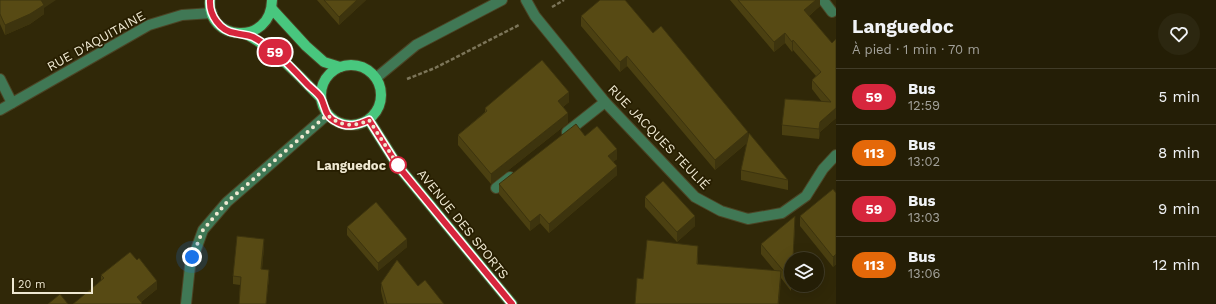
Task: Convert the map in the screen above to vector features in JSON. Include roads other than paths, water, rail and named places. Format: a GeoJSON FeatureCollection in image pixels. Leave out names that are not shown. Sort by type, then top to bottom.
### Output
{"type":"FeatureCollection","features":[{"type":"Feature","properties":{"kind":"main road"},"geometry":{"type":"LineString","coordinates":[[210,0],[212,12],[216,22],[225,29],[235,33],[246,34],[262,42],[287,62],[321,98]]}},
{"type":"Feature","properties":{"kind":"main road"},"geometry":{"type":"LineString","coordinates":[[246,34],[263,26],[269,18],[272,4]]}},
{"type":"Feature","properties":{"kind":"main road"},"geometry":{"type":"LineString","coordinates":[[272,4],[306,46],[324,62],[340,67]]}},
{"type":"Feature","properties":{"kind":"main road"},"geometry":{"type":"LineString","coordinates":[[350,65],[360,66],[369,71],[376,78],[380,89],[381,100],[377,112],[369,120],[358,125],[347,126],[336,122],[327,115],[321,98],[321,88],[325,79],[332,72],[340,67],[350,65]]}},
{"type":"Feature","properties":{"kind":"main road","name":"AVENUE DES SPORTS"},"geometry":{"type":"LineString","coordinates":[[369,120],[398,166],[512,304]]}},
{"type":"Feature","properties":{"kind":"street"},"geometry":{"type":"LineString","coordinates":[[376,78],[416,45],[502,0]]}},
{"type":"Feature","properties":{"kind":"street","name":"RUE JACQUES TEULIÉ"},"geometry":{"type":"LineString","coordinates":[[526,0],[535,16],[605,102],[695,197],[721,211],[748,219],[782,213],[806,196],[823,169],[836,155]]}},
{"type":"Feature","properties":{"kind":"street"},"geometry":{"type":"LineString","coordinates":[[823,0],[832,12]]}},
{"type":"Feature","properties":{"kind":"street","name":"RUE D'AQUITAINE"},"geometry":{"type":"LineString","coordinates":[[0,110],[149,25],[182,15],[212,12]]}},
{"type":"Feature","properties":{"kind":"street"},"geometry":{"type":"LineString","coordinates":[[0,79],[12,103]]}},
{"type":"Feature","properties":{"kind":"street"},"geometry":{"type":"LineString","coordinates":[[556,140],[605,102]]}},
{"type":"Feature","properties":{"kind":"street"},"geometry":{"type":"LineString","coordinates":[[186,304],[190,266],[203,230],[227,202],[327,115]]}},
{"type":"Feature","properties":{"kind":"street"},"geometry":{"type":"LineString","coordinates":[[496,188],[520,169]]}},
{"type":"Feature","properties":{"kind":"place","name":"Languedoc"},"geometry":{"type":"Point","coordinates":[398,165]}}]}
